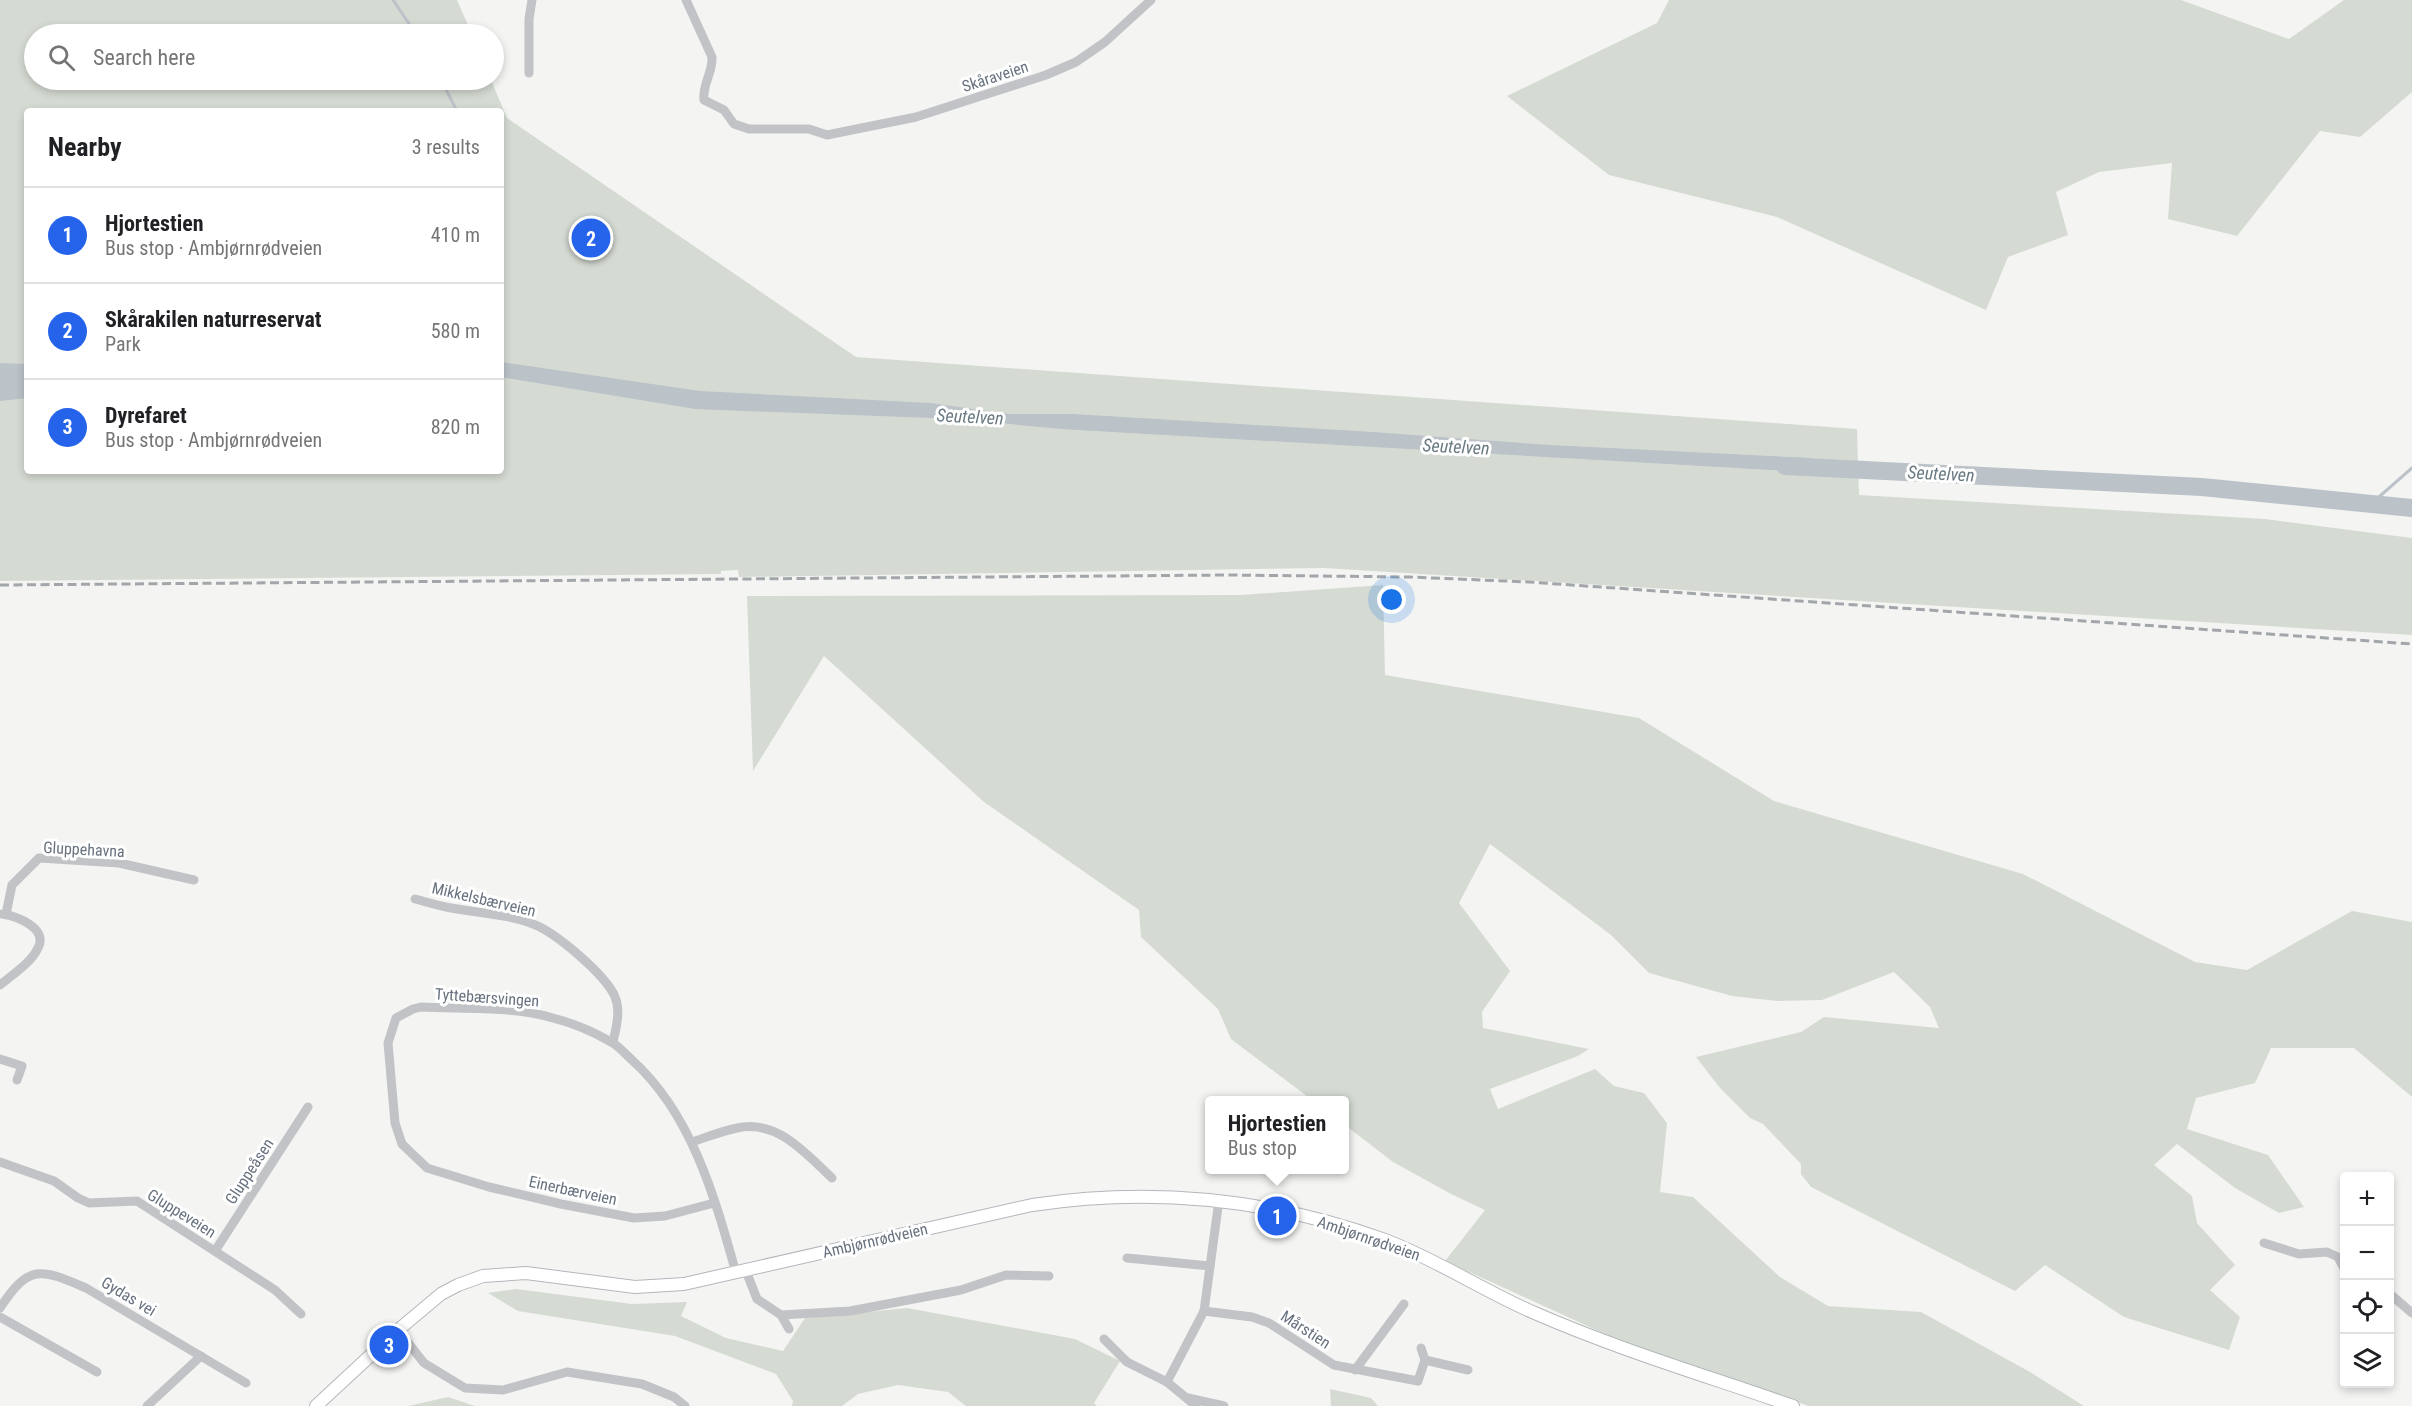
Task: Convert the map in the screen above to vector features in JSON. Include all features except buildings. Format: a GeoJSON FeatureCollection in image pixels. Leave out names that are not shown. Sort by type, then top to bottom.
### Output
{"type":"FeatureCollection","features":[{"type":"Feature","properties":{"kind":"street"},"geometry":{"type":"LineString","coordinates":[[529,73],[529,19],[532,0]]}},
{"type":"Feature","properties":{"kind":"street","name":"Skåraveien"},"geometry":{"type":"LineString","coordinates":[[686,0],[712,57],[712,67],[704,92],[704,100],[724,110],[734,124],[750,129],[809,129],[827,135],[916,117],[1046,75],[1086,56],[1151,0]]}},
{"type":"Feature","properties":{"kind":"street","name":"Gluppehavna"},"geometry":{"type":"LineString","coordinates":[[0,985],[38,948],[40,941],[31,924],[3,914],[12,885],[39,858],[119,863],[194,880]]}},
{"type":"Feature","properties":{"kind":"street","name":"Mikkelsbærveien"},"geometry":{"type":"LineString","coordinates":[[416,899],[449,908],[534,924],[563,942],[597,972],[615,997],[618,1020],[612,1042]]}},
{"type":"Feature","properties":{"kind":"street","name":"Tyttebærsvingen"},"geometry":{"type":"LineString","coordinates":[[427,1168],[402,1144],[394,1123],[388,1043],[396,1018],[421,1007],[525,1012],[553,1018],[612,1042],[645,1071],[668,1099],[692,1142],[741,1272]]}},
{"type":"Feature","properties":{"kind":"street"},"geometry":{"type":"LineString","coordinates":[[0,1059],[22,1066],[17,1080]]}},
{"type":"Feature","properties":{"kind":"street","name":"Gluppeåsen"},"geometry":{"type":"LineString","coordinates":[[215,1251],[308,1107]]}},
{"type":"Feature","properties":{"kind":"street"},"geometry":{"type":"LineString","coordinates":[[692,1142],[738,1128],[758,1127],[773,1130],[796,1144],[832,1178]]}},
{"type":"Feature","properties":{"kind":"street","name":"Gluppeveien"},"geometry":{"type":"LineString","coordinates":[[0,1162],[54,1181],[89,1203],[137,1202],[275,1290],[301,1314]]}},
{"type":"Feature","properties":{"kind":"street","name":"Einerbærveien"},"geometry":{"type":"LineString","coordinates":[[427,1168],[489,1187],[634,1218],[665,1216],[714,1203]]}},
{"type":"Feature","properties":{"kind":"street","name":"Ambjørnrødveien"},"geometry":{"type":"LineString","coordinates":[[316,1406],[398,1330],[441,1294],[483,1276],[526,1273],[609,1285],[660,1287],[741,1272],[989,1213],[1066,1200],[1157,1196],[1219,1200],[1289,1212],[1385,1240],[1429,1259],[1533,1313],[1590,1336],[1793,1406]]}},
{"type":"Feature","properties":{"kind":"street"},"geometry":{"type":"LineString","coordinates":[[1167,1382],[1204,1311],[1219,1200]]}},
{"type":"Feature","properties":{"kind":"street"},"geometry":{"type":"LineString","coordinates":[[2264,1243],[2299,1254],[2327,1252],[2338,1257],[2340,1261]]}},
{"type":"Feature","properties":{"kind":"street"},"geometry":{"type":"LineString","coordinates":[[1127,1258],[1210,1266]]}},
{"type":"Feature","properties":{"kind":"street"},"geometry":{"type":"LineString","coordinates":[[741,1272],[758,1299],[781,1315],[789,1329]]}},
{"type":"Feature","properties":{"kind":"street","name":"Gydas vei"},"geometry":{"type":"LineString","coordinates":[[0,1308],[11,1291],[24,1278],[36,1274],[52,1275],[86,1288],[246,1383]]}},
{"type":"Feature","properties":{"kind":"street"},"geometry":{"type":"LineString","coordinates":[[781,1315],[850,1311],[961,1290],[1006,1275],[1049,1276]]}},
{"type":"Feature","properties":{"kind":"street"},"geometry":{"type":"LineString","coordinates":[[2394,1297],[2412,1313]]}},
{"type":"Feature","properties":{"kind":"street"},"geometry":{"type":"LineString","coordinates":[[1355,1370],[1404,1304]]}},
{"type":"Feature","properties":{"kind":"street","name":"Mårstien"},"geometry":{"type":"LineString","coordinates":[[1204,1311],[1252,1317],[1269,1323],[1334,1365],[1355,1370],[1418,1381],[1425,1360]]}},
{"type":"Feature","properties":{"kind":"street"},"geometry":{"type":"LineString","coordinates":[[0,1317],[97,1372]]}},
{"type":"Feature","properties":{"kind":"street"},"geometry":{"type":"LineString","coordinates":[[398,1330],[424,1363],[465,1388],[503,1390],[567,1372],[642,1384],[674,1397],[685,1406]]}},
{"type":"Feature","properties":{"kind":"street"},"geometry":{"type":"LineString","coordinates":[[1104,1338],[1127,1362],[1167,1382],[1196,1406]]}},
{"type":"Feature","properties":{"kind":"street"},"geometry":{"type":"LineString","coordinates":[[1421,1348],[1425,1360],[1468,1370]]}},
{"type":"Feature","properties":{"kind":"street"},"geometry":{"type":"LineString","coordinates":[[147,1406],[201,1356]]}},
{"type":"Feature","properties":{"kind":"street"},"geometry":{"type":"LineString","coordinates":[[1188,1398],[1224,1406]]}},
{"type":"Feature","properties":{"kind":"shaded area"},"geometry":{"type":"Polygon","coordinates":[[[0,0],[457,0],[468,24],[24,24],[24,90],[495,90],[503,108],[24,108],[24,474],[504,474],[504,111],[507,118],[856,357],[1857,429],[1859,495],[2265,519],[2412,538],[2412,635],[1324,568],[739,577],[738,570],[721,571],[721,574],[0,581],[0,0]]]}},
{"type":"Feature","properties":{"kind":"shaded area"},"geometry":{"type":"Polygon","coordinates":[[[1669,0],[2181,0],[2289,39],[2344,0],[2412,0],[2412,92],[2360,137],[2320,131],[2237,236],[2168,219],[2172,163],[2099,172],[2056,192],[2068,235],[2008,257],[1986,310],[1777,217],[1609,175],[1507,96],[1657,23],[1669,0]]]}},
{"type":"Feature","properties":{"kind":"shaded area"},"geometry":{"type":"Polygon","coordinates":[[[1383,585],[1385,675],[1639,718],[1774,801],[2023,874],[2195,962],[2247,970],[2352,911],[2412,922],[2412,1097],[2354,1048],[2271,1048],[2255,1083],[2196,1098],[2187,1129],[2268,1155],[2304,1207],[2279,1213],[2235,1188],[2177,1144],[2154,1165],[2192,1196],[2197,1223],[2235,1265],[2210,1290],[2240,1317],[2229,1350],[2124,1317],[2045,1265],[2015,1291],[1811,1187],[1801,1174],[1801,1164],[1763,1124],[1750,1118],[1720,1088],[1696,1057],[1801,1032],[1824,1017],[1939,1028],[1930,1007],[1894,972],[1822,1000],[1777,1001],[1732,996],[1649,973],[1611,935],[1490,844],[1459,903],[1510,971],[1482,1012],[1483,1028],[1589,1049],[1578,1056],[1490,1089],[1498,1109],[1595,1069],[1614,1086],[1644,1093],[1667,1123],[1660,1192],[1693,1197],[1780,1277],[1828,1306],[1921,1312],[2030,1372],[2084,1406],[1809,1406],[1629,1345],[1445,1261],[1485,1210],[1393,1162],[1349,1128],[1349,1096],[1307,1096],[1231,1039],[1218,1009],[1141,937],[1139,910],[984,802],[824,656],[753,771],[747,596],[1240,595],[1383,585]]]}},
{"type":"Feature","properties":{"kind":"shaded area"},"geometry":{"type":"Polygon","coordinates":[[[516,1289],[632,1304],[687,1302],[681,1316],[726,1338],[783,1351],[805,1318],[907,1308],[1075,1339],[1120,1361],[1094,1403],[1097,1406],[966,1406],[948,1392],[898,1385],[858,1394],[842,1406],[792,1406],[793,1401],[776,1374],[675,1336],[518,1311],[488,1293],[516,1289]]]}},
{"type":"Feature","properties":{"kind":"shaded area"},"geometry":{"type":"Polygon","coordinates":[[[1330,1389],[1371,1398],[1378,1406],[1331,1406],[1330,1389]]]}},
{"type":"Feature","properties":{"kind":"shaded area"},"geometry":{"type":"Polygon","coordinates":[[[448,1397],[475,1406],[408,1406],[448,1397]]]}},
{"type":"Feature","properties":{"kind":"water"},"geometry":{"type":"Polygon","coordinates":[[[504,362],[700,391],[930,403],[1009,414],[1073,414],[1549,445],[1810,458],[1807,472],[1061,429],[957,419],[695,409],[504,377],[504,362]]]}},
{"type":"Feature","properties":{"kind":"water"},"geometry":{"type":"Polygon","coordinates":[[[0,363],[24,364],[24,398],[0,401],[0,363]]]}},
{"type":"Feature","properties":{"kind":"waterway"},"geometry":{"type":"LineString","coordinates":[[393,0],[409,24]]}},
{"type":"Feature","properties":{"kind":"waterway"},"geometry":{"type":"LineString","coordinates":[[446,90],[455,108]]}},
{"type":"Feature","properties":{"kind":"waterway","name":"Seutelven"},"geometry":{"type":"LineString","coordinates":[[1785,466],[2202,487],[2412,508]]}},
{"type":"Feature","properties":{"kind":"waterway"},"geometry":{"type":"LineString","coordinates":[[2372,503],[2412,468]]}},
{"type":"Feature","properties":{"kind":"railway"},"geometry":{"type":"LineString","coordinates":[[0,585],[1229,575],[1410,577],[1529,582],[2412,644]]}},
{"type":"Feature","properties":{"kind":"place","name":"Skårakilen naturreservat"},"geometry":{"type":"Point","coordinates":[591,238]}},
{"type":"Feature","properties":{"kind":"place","name":"Hjortestien"},"geometry":{"type":"Point","coordinates":[1277,1216]}},
{"type":"Feature","properties":{"kind":"place","name":"Dyrefaret"},"geometry":{"type":"Point","coordinates":[389,1345]}}]}
